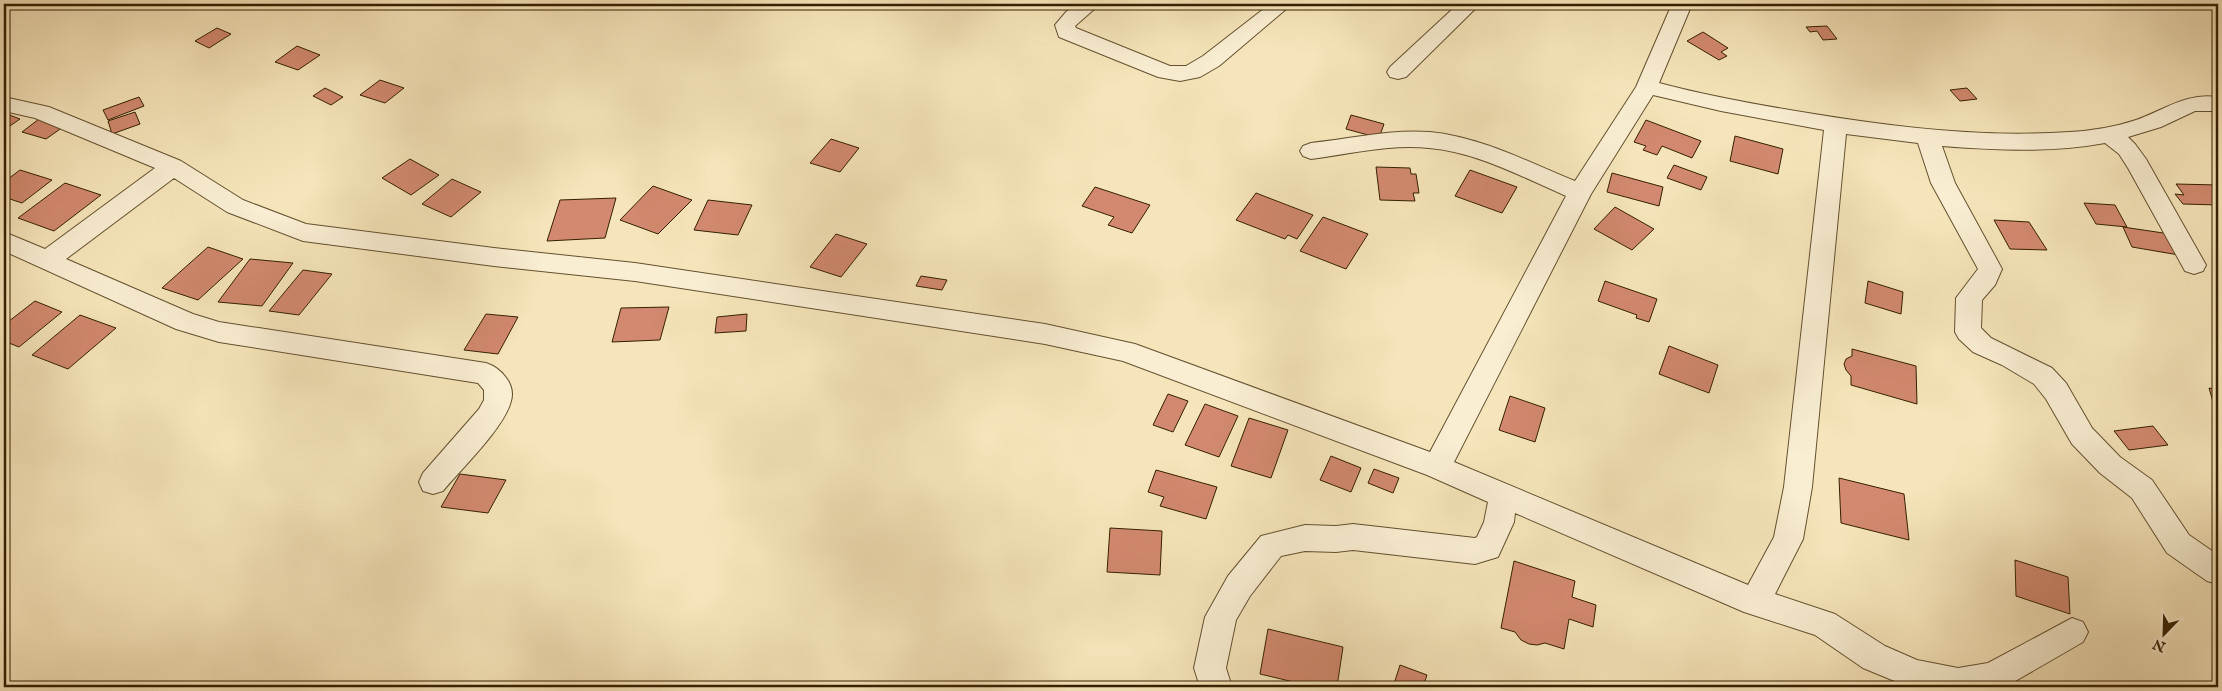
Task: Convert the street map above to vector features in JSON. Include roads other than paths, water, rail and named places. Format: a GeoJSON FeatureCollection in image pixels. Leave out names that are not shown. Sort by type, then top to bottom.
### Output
{"type":"FeatureCollection","features":[{"type":"Feature","properties":{"kind":"street"},"geometry":{"type":"LineString","coordinates":[[1090,4],[1073,16],[1065,25],[1066,32],[1166,72],[1180,74],[1192,72],[1211,61],[1282,4]]}},
{"type":"Feature","properties":{"kind":"street"},"geometry":{"type":"LineString","coordinates":[[1398,72],[1470,4]]}},
{"type":"Feature","properties":{"kind":"street"},"geometry":{"type":"LineString","coordinates":[[1437,466],[1580,192],[1647,87],[1682,4]]}},
{"type":"Feature","properties":{"kind":"street"},"geometry":{"type":"LineString","coordinates":[[1647,87],[1713,104],[1836,125],[1928,138],[1983,142],[2070,140],[2110,135],[2146,125],[2191,103],[2218,104]]}},
{"type":"Feature","properties":{"kind":"street"},"geometry":{"type":"LineString","coordinates":[[4,104],[41,112],[174,167],[235,206],[303,232],[335,238],[635,272],[1088,342],[1126,351],[1437,466],[1503,496],[1755,602],[1824,624],[1874,657],[1908,671],[1958,683],[1993,677],[2072,632]]}},
{"type":"Feature","properties":{"kind":"street"},"geometry":{"type":"LineString","coordinates":[[1755,602],[1788,539],[1798,487],[1836,125]]}},
{"type":"Feature","properties":{"kind":"street"},"geometry":{"type":"LineString","coordinates":[[2110,135],[2127,150],[2138,165],[2194,265]]}},
{"type":"Feature","properties":{"kind":"street"},"geometry":{"type":"LineString","coordinates":[[1928,138],[1943,183],[1990,269],[1986,278],[1969,298],[1968,332],[1982,345],[2011,358],[2043,376],[2056,391],[2082,436],[2110,465],[2142,489],[2178,544],[2218,571]]}},
{"type":"Feature","properties":{"kind":"street"},"geometry":{"type":"LineString","coordinates":[[1311,152],[1407,140],[1430,140],[1476,150],[1580,192]]}},
{"type":"Feature","properties":{"kind":"street"},"geometry":{"type":"LineString","coordinates":[[48,260],[174,167]]}},
{"type":"Feature","properties":{"kind":"street"},"geometry":{"type":"LineString","coordinates":[[4,241],[185,322],[220,332],[486,374],[498,387],[498,401],[489,417],[433,482]]}},
{"type":"Feature","properties":{"kind":"street"},"geometry":{"type":"LineString","coordinates":[[1216,687],[1210,668],[1221,617],[1239,586],[1272,545],[1305,538],[1336,540],[1352,537],[1474,551],[1487,548],[1499,522],[1503,496]]}}]}
